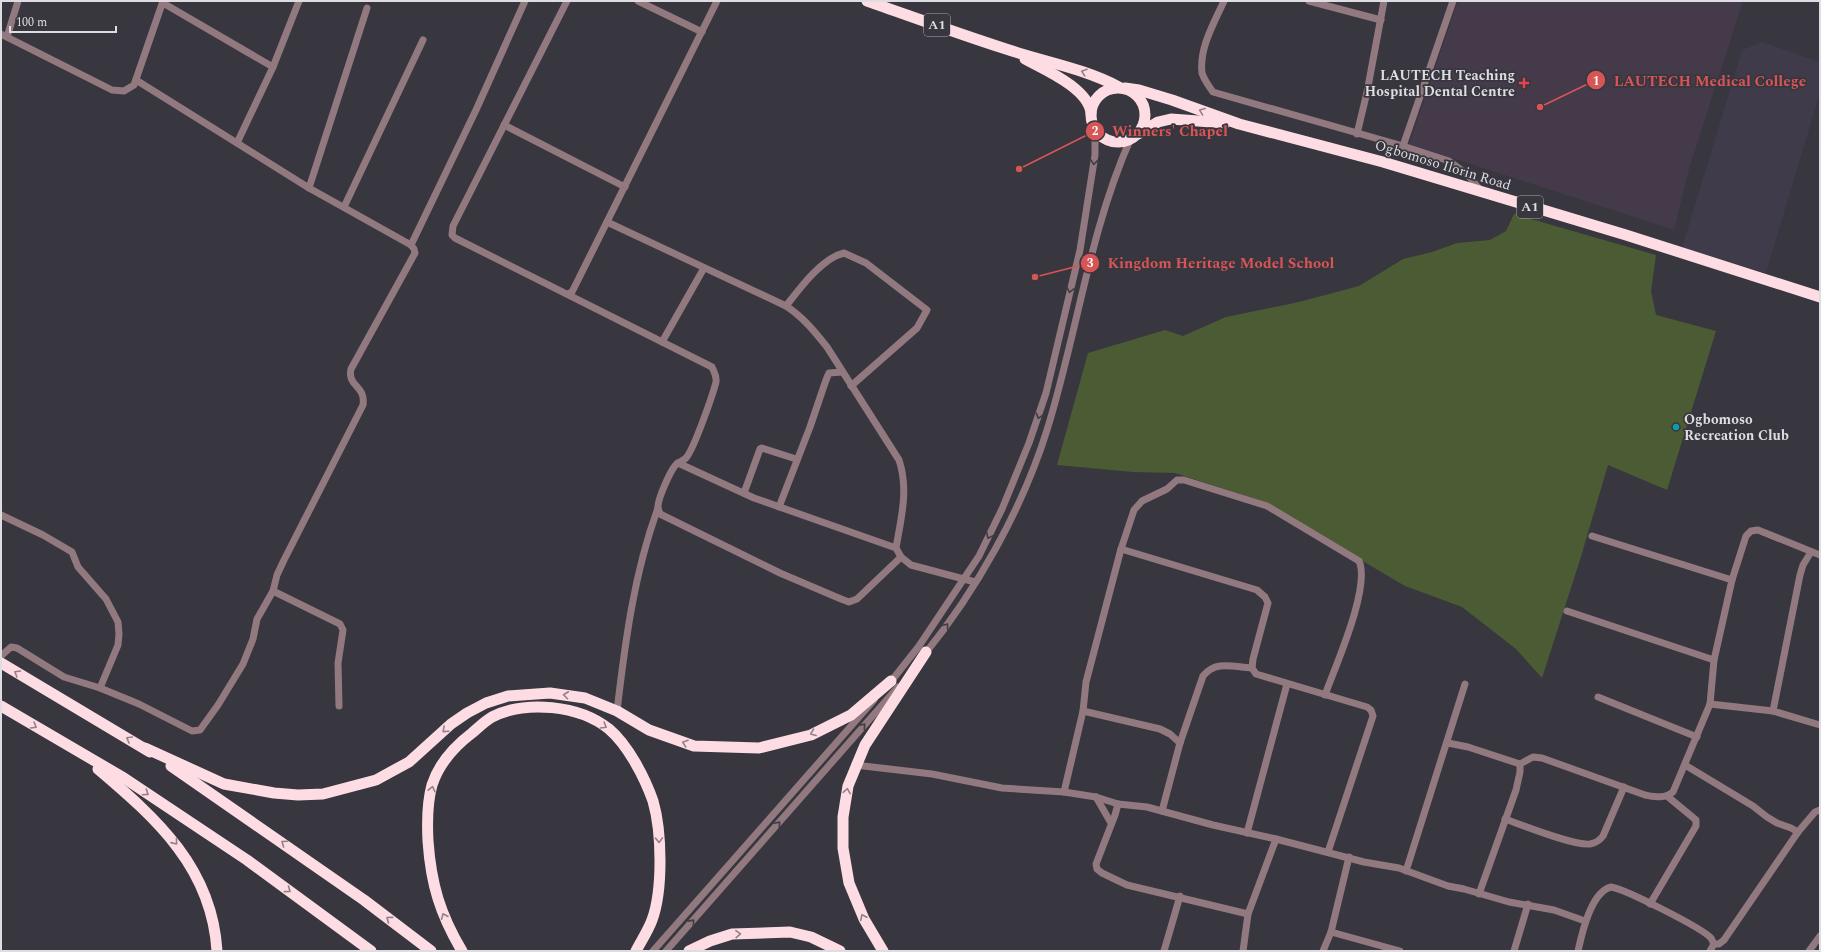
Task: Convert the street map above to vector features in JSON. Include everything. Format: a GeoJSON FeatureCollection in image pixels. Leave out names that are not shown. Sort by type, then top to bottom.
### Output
{"type":"FeatureCollection","features":[{"type":"Feature","properties":{"kind":"highway","name":"A1"},"geometry":{"type":"LineString","coordinates":[[867,1],[1006,50],[1074,68],[1122,87],[1139,90],[1172,100],[1239,124]]}},
{"type":"Feature","properties":{"kind":"highway","name":"A1"},"geometry":{"type":"LineString","coordinates":[[1006,50],[1059,77],[1073,87],[1085,99],[1090,109],[1092,120]]}},
{"type":"Feature","properties":{"kind":"highway"},"geometry":{"type":"LineString","coordinates":[[1122,87],[1134,92],[1141,98],[1145,107],[1146,117],[1143,126],[1134,137],[1117,142],[1104,138],[1097,131],[1092,120],[1092,109],[1099,95],[1105,91],[1122,87]]}},
{"type":"Feature","properties":{"kind":"highway","name":"A1"},"geometry":{"type":"LineString","coordinates":[[1134,137],[1158,122],[1171,118],[1239,124]]}},
{"type":"Feature","properties":{"kind":"highway","name":"Ogbomoso Ilorin Road"},"geometry":{"type":"LineString","coordinates":[[1239,124],[1383,162],[1634,238],[1820,297]]}},
{"type":"Feature","properties":{"kind":"highway"},"geometry":{"type":"LineString","coordinates":[[883,951],[856,901],[849,883],[843,848],[843,817],[848,786],[855,765],[865,745],[926,652]]}},
{"type":"Feature","properties":{"kind":"highway"},"geometry":{"type":"LineString","coordinates":[[1,663],[145,748],[351,890],[432,951]]}},
{"type":"Feature","properties":{"kind":"highway"},"geometry":{"type":"LineString","coordinates":[[145,748],[224,784],[274,793],[298,795],[323,794],[376,780],[408,762],[451,724],[467,713],[486,703],[508,696],[529,693],[569,695],[585,698],[618,711],[649,730],[694,746],[759,748],[811,735],[851,715],[891,681]]}},
{"type":"Feature","properties":{"kind":"highway"},"geometry":{"type":"LineString","coordinates":[[1,706],[124,778],[247,860],[371,951]]}},
{"type":"Feature","properties":{"kind":"highway"},"geometry":{"type":"LineString","coordinates":[[462,951],[444,917],[430,871],[428,807],[433,783],[444,762],[456,745],[491,718],[512,710],[533,707],[552,707],[574,712],[609,729],[631,756],[648,788],[658,825],[660,870],[652,919],[636,951]]}},
{"type":"Feature","properties":{"kind":"highway"},"geometry":{"type":"LineString","coordinates":[[74,750],[138,803],[175,842],[192,867],[204,893],[212,919],[217,951]]}},
{"type":"Feature","properties":{"kind":"highway"},"geometry":{"type":"LineString","coordinates":[[689,951],[710,941],[732,934],[790,932],[811,937],[840,951]]}},
{"type":"Feature","properties":{"kind":"street"},"geometry":{"type":"LineString","coordinates":[[18,1],[4,36],[112,90],[124,91],[134,85],[163,2],[273,67]]}},
{"type":"Feature","properties":{"kind":"street"},"geometry":{"type":"LineString","coordinates":[[237,143],[273,67],[299,1]]}},
{"type":"Feature","properties":{"kind":"street"},"geometry":{"type":"LineString","coordinates":[[411,245],[476,110],[525,1]]}},
{"type":"Feature","properties":{"kind":"street"},"geometry":{"type":"LineString","coordinates":[[567,1],[453,226],[452,235],[462,242],[712,367],[716,374],[716,381],[691,450],[686,458],[672,469],[648,535],[638,573],[618,711]]}},
{"type":"Feature","properties":{"kind":"street"},"geometry":{"type":"LineString","coordinates":[[638,1],[702,32]]}},
{"type":"Feature","properties":{"kind":"street"},"geometry":{"type":"LineString","coordinates":[[568,294],[572,292],[717,1]]}},
{"type":"Feature","properties":{"kind":"street"},"geometry":{"type":"LineString","coordinates":[[1224,1],[1205,45],[1203,59],[1202,73],[1213,92],[1403,146],[1449,161],[1467,174],[1482,193]]}},
{"type":"Feature","properties":{"kind":"street"},"geometry":{"type":"LineString","coordinates":[[1310,1],[1381,20]]}},
{"type":"Feature","properties":{"kind":"street"},"geometry":{"type":"LineString","coordinates":[[1357,134],[1367,92],[1384,1]]}},
{"type":"Feature","properties":{"kind":"street"},"geometry":{"type":"LineString","coordinates":[[1403,146],[1453,1]]}},
{"type":"Feature","properties":{"kind":"street"},"geometry":{"type":"LineString","coordinates":[[309,188],[367,8]]}},
{"type":"Feature","properties":{"kind":"street"},"geometry":{"type":"LineString","coordinates":[[344,207],[423,40]]}},
{"type":"Feature","properties":{"kind":"street"},"geometry":{"type":"LineString","coordinates":[[1,656],[10,647],[17,648],[64,677],[100,688],[139,704],[192,731],[200,730],[218,705],[243,664],[253,639],[257,619],[273,591],[276,575],[364,405],[365,397],[352,381],[350,376],[351,369],[415,253],[411,245],[309,188],[136,80]]}},
{"type":"Feature","properties":{"kind":"street"},"geometry":{"type":"LineString","coordinates":[[653,951],[891,681],[919,646],[979,556],[1002,509],[1029,443],[1046,393],[1080,250],[1090,193],[1095,147],[1092,120]]}},
{"type":"Feature","properties":{"kind":"street"},"geometry":{"type":"LineString","coordinates":[[504,125],[625,187]]}},
{"type":"Feature","properties":{"kind":"street"},"geometry":{"type":"LineString","coordinates":[[666,951],[898,687],[958,609],[987,562],[1018,504],[1041,447],[1064,367],[1106,201],[1134,137]]}},
{"type":"Feature","properties":{"kind":"street"},"geometry":{"type":"LineString","coordinates":[[607,222],[786,306],[796,313],[827,347],[900,460],[904,474],[905,493],[896,548],[901,557],[911,565],[975,582]]}},
{"type":"Feature","properties":{"kind":"street"},"geometry":{"type":"LineString","coordinates":[[786,306],[797,292],[829,259],[844,253],[866,263],[927,310],[917,328],[851,386]]}},
{"type":"Feature","properties":{"kind":"street"},"geometry":{"type":"LineString","coordinates":[[662,342],[704,268]]}},
{"type":"Feature","properties":{"kind":"street"},"geometry":{"type":"LineString","coordinates":[[1052,363],[1064,367]]}},
{"type":"Feature","properties":{"kind":"street"},"geometry":{"type":"LineString","coordinates":[[778,507],[810,427],[829,374],[842,372]]}},
{"type":"Feature","properties":{"kind":"street"},"geometry":{"type":"LineString","coordinates":[[1029,443],[1041,447]]}},
{"type":"Feature","properties":{"kind":"street"},"geometry":{"type":"LineString","coordinates":[[744,493],[760,449],[762,448],[796,459]]}},
{"type":"Feature","properties":{"kind":"street"},"geometry":{"type":"LineString","coordinates":[[678,463],[778,507],[896,548]]}},
{"type":"Feature","properties":{"kind":"street"},"geometry":{"type":"LineString","coordinates":[[1064,792],[1083,711],[1086,682],[1121,549],[1134,510],[1142,501],[1167,489],[1176,480],[1184,480],[1267,506],[1359,561],[1362,574],[1356,609],[1325,695]]}},
{"type":"Feature","properties":{"kind":"street"},"geometry":{"type":"LineString","coordinates":[[658,508],[660,514],[780,573],[849,602],[857,599],[901,557]]}},
{"type":"Feature","properties":{"kind":"street"},"geometry":{"type":"LineString","coordinates":[[1,515],[72,552],[78,567],[106,599],[118,622],[119,634],[118,645],[100,688]]}},
{"type":"Feature","properties":{"kind":"street"},"geometry":{"type":"LineString","coordinates":[[1448,742],[1520,764],[1533,757],[1542,758],[1645,795],[1660,797],[1667,796],[1673,792],[1710,704],[1714,660],[1732,580],[1746,536],[1751,531],[1758,530],[1820,555]]}},
{"type":"Feature","properties":{"kind":"street"},"geometry":{"type":"LineString","coordinates":[[1592,536],[1732,580]]}},
{"type":"Feature","properties":{"kind":"street"},"geometry":{"type":"LineString","coordinates":[[1121,549],[1257,590],[1265,597],[1268,603],[1252,659],[1252,668],[1256,674],[1264,678],[1366,707],[1371,710],[1373,716],[1328,852]]}},
{"type":"Feature","properties":{"kind":"street"},"geometry":{"type":"LineString","coordinates":[[1773,711],[1800,575],[1803,565],[1811,552]]}},
{"type":"Feature","properties":{"kind":"street"},"geometry":{"type":"LineString","coordinates":[[273,591],[340,624],[343,630],[338,663],[339,706]]}},
{"type":"Feature","properties":{"kind":"street"},"geometry":{"type":"LineString","coordinates":[[1567,610],[1714,660]]}},
{"type":"Feature","properties":{"kind":"street"},"geometry":{"type":"LineString","coordinates":[[1162,811],[1180,743],[1203,676],[1209,669],[1217,666],[1252,668]]}},
{"type":"Feature","properties":{"kind":"street"},"geometry":{"type":"LineString","coordinates":[[1247,832],[1287,684]]}},
{"type":"Feature","properties":{"kind":"street"},"geometry":{"type":"LineString","coordinates":[[1406,871],[1466,684]]}},
{"type":"Feature","properties":{"kind":"street"},"geometry":{"type":"LineString","coordinates":[[1598,697],[1697,737]]}},
{"type":"Feature","properties":{"kind":"street"},"geometry":{"type":"LineString","coordinates":[[1710,704],[1773,711],[1820,726]]}},
{"type":"Feature","properties":{"kind":"street"},"geometry":{"type":"LineString","coordinates":[[1083,711],[1160,729],[1170,734],[1180,743]]}},
{"type":"Feature","properties":{"kind":"street"},"geometry":{"type":"LineString","coordinates":[[1479,894],[1504,819],[1516,790],[1520,772],[1520,764]]}},
{"type":"Feature","properties":{"kind":"street"},"geometry":{"type":"LineString","coordinates":[[855,765],[932,774],[1002,788],[1064,792],[1096,797],[1118,804],[1147,807],[1205,823],[1406,871],[1441,884],[1509,902],[1528,904],[1554,910],[1585,922]]}},
{"type":"Feature","properties":{"kind":"street"},"geometry":{"type":"LineString","coordinates":[[1685,765],[1777,823],[1798,832]]}},
{"type":"Feature","properties":{"kind":"street"},"geometry":{"type":"LineString","coordinates":[[1504,819],[1575,843],[1591,844],[1599,841],[1603,836],[1624,788]]}},
{"type":"Feature","properties":{"kind":"street"},"geometry":{"type":"LineString","coordinates":[[1650,904],[1696,826],[1696,820],[1667,796]]}},
{"type":"Feature","properties":{"kind":"street"},"geometry":{"type":"LineString","coordinates":[[1096,797],[1111,823]]}},
{"type":"Feature","properties":{"kind":"street"},"geometry":{"type":"LineString","coordinates":[[1118,804],[1096,864],[1097,869],[1111,878],[1127,885],[1180,896],[1248,914]]}},
{"type":"Feature","properties":{"kind":"street"},"geometry":{"type":"LineString","coordinates":[[1714,944],[1719,944],[1724,940],[1798,832],[1815,812],[1820,810]]}},
{"type":"Feature","properties":{"kind":"street"},"geometry":{"type":"LineString","coordinates":[[1242,951],[1248,914],[1276,839]]}},
{"type":"Feature","properties":{"kind":"street"},"geometry":{"type":"LineString","coordinates":[[1323,951],[1331,932],[1349,857]]}},
{"type":"Feature","properties":{"kind":"street"},"geometry":{"type":"LineString","coordinates":[[1578,951],[1585,922],[1601,892],[1605,888],[1611,886],[1693,926],[1711,938],[1714,944]]}},
{"type":"Feature","properties":{"kind":"street"},"geometry":{"type":"LineString","coordinates":[[1164,951],[1180,896]]}},
{"type":"Feature","properties":{"kind":"street"},"geometry":{"type":"LineString","coordinates":[[1514,951],[1528,904]]}},
{"type":"Feature","properties":{"kind":"street"},"geometry":{"type":"LineString","coordinates":[[1331,932],[1400,951]]}},
{"type":"Feature","properties":{"kind":"street"},"geometry":{"type":"LineString","coordinates":[[1809,951],[1820,936]]}},
{"type":"Feature","properties":{"kind":"street"},"geometry":{"type":"LineString","coordinates":[[1710,951],[1714,944]]}},
{"type":"Feature","properties":{"kind":"shaded area"},"geometry":{"type":"Polygon","coordinates":[[[1458,1],[1743,1],[1689,169],[1674,230],[1409,144],[1458,1]]]}},
{"type":"Feature","properties":{"kind":"shaded area"},"geometry":{"type":"Polygon","coordinates":[[[1762,42],[1820,62],[1820,93],[1766,273],[1682,248],[1742,50],[1762,42]]]}},
{"type":"Feature","properties":{"kind":"green space"},"geometry":{"type":"Polygon","coordinates":[[[1514,214],[1656,255],[1651,291],[1656,315],[1716,331],[1667,490],[1608,465],[1580,560],[1542,678],[1516,649],[1462,607],[1405,586],[1259,500],[1175,473],[1133,472],[1057,465],[1088,353],[1165,330],[1183,336],[1226,317],[1299,302],[1359,286],[1403,259],[1432,252],[1457,243],[1490,240],[1506,231],[1514,214]]]}},
{"type":"Feature","properties":{"kind":"place","name":"LAUTECH Teaching Hospital Dental Centre"},"geometry":{"type":"Point","coordinates":[1524,83]}},
{"type":"Feature","properties":{"kind":"place","name":"LAUTECH Medical College"},"geometry":{"type":"Point","coordinates":[1540,107]}},
{"type":"Feature","properties":{"kind":"place","name":"Winners' Chapel"},"geometry":{"type":"Point","coordinates":[1019,169]}},
{"type":"Feature","properties":{"kind":"place","name":"Kingdom Heritage Model School"},"geometry":{"type":"Point","coordinates":[1035,277]}},
{"type":"Feature","properties":{"kind":"place","name":"Ogbomoso Recreation Club"},"geometry":{"type":"Point","coordinates":[1676,427]}}]}
